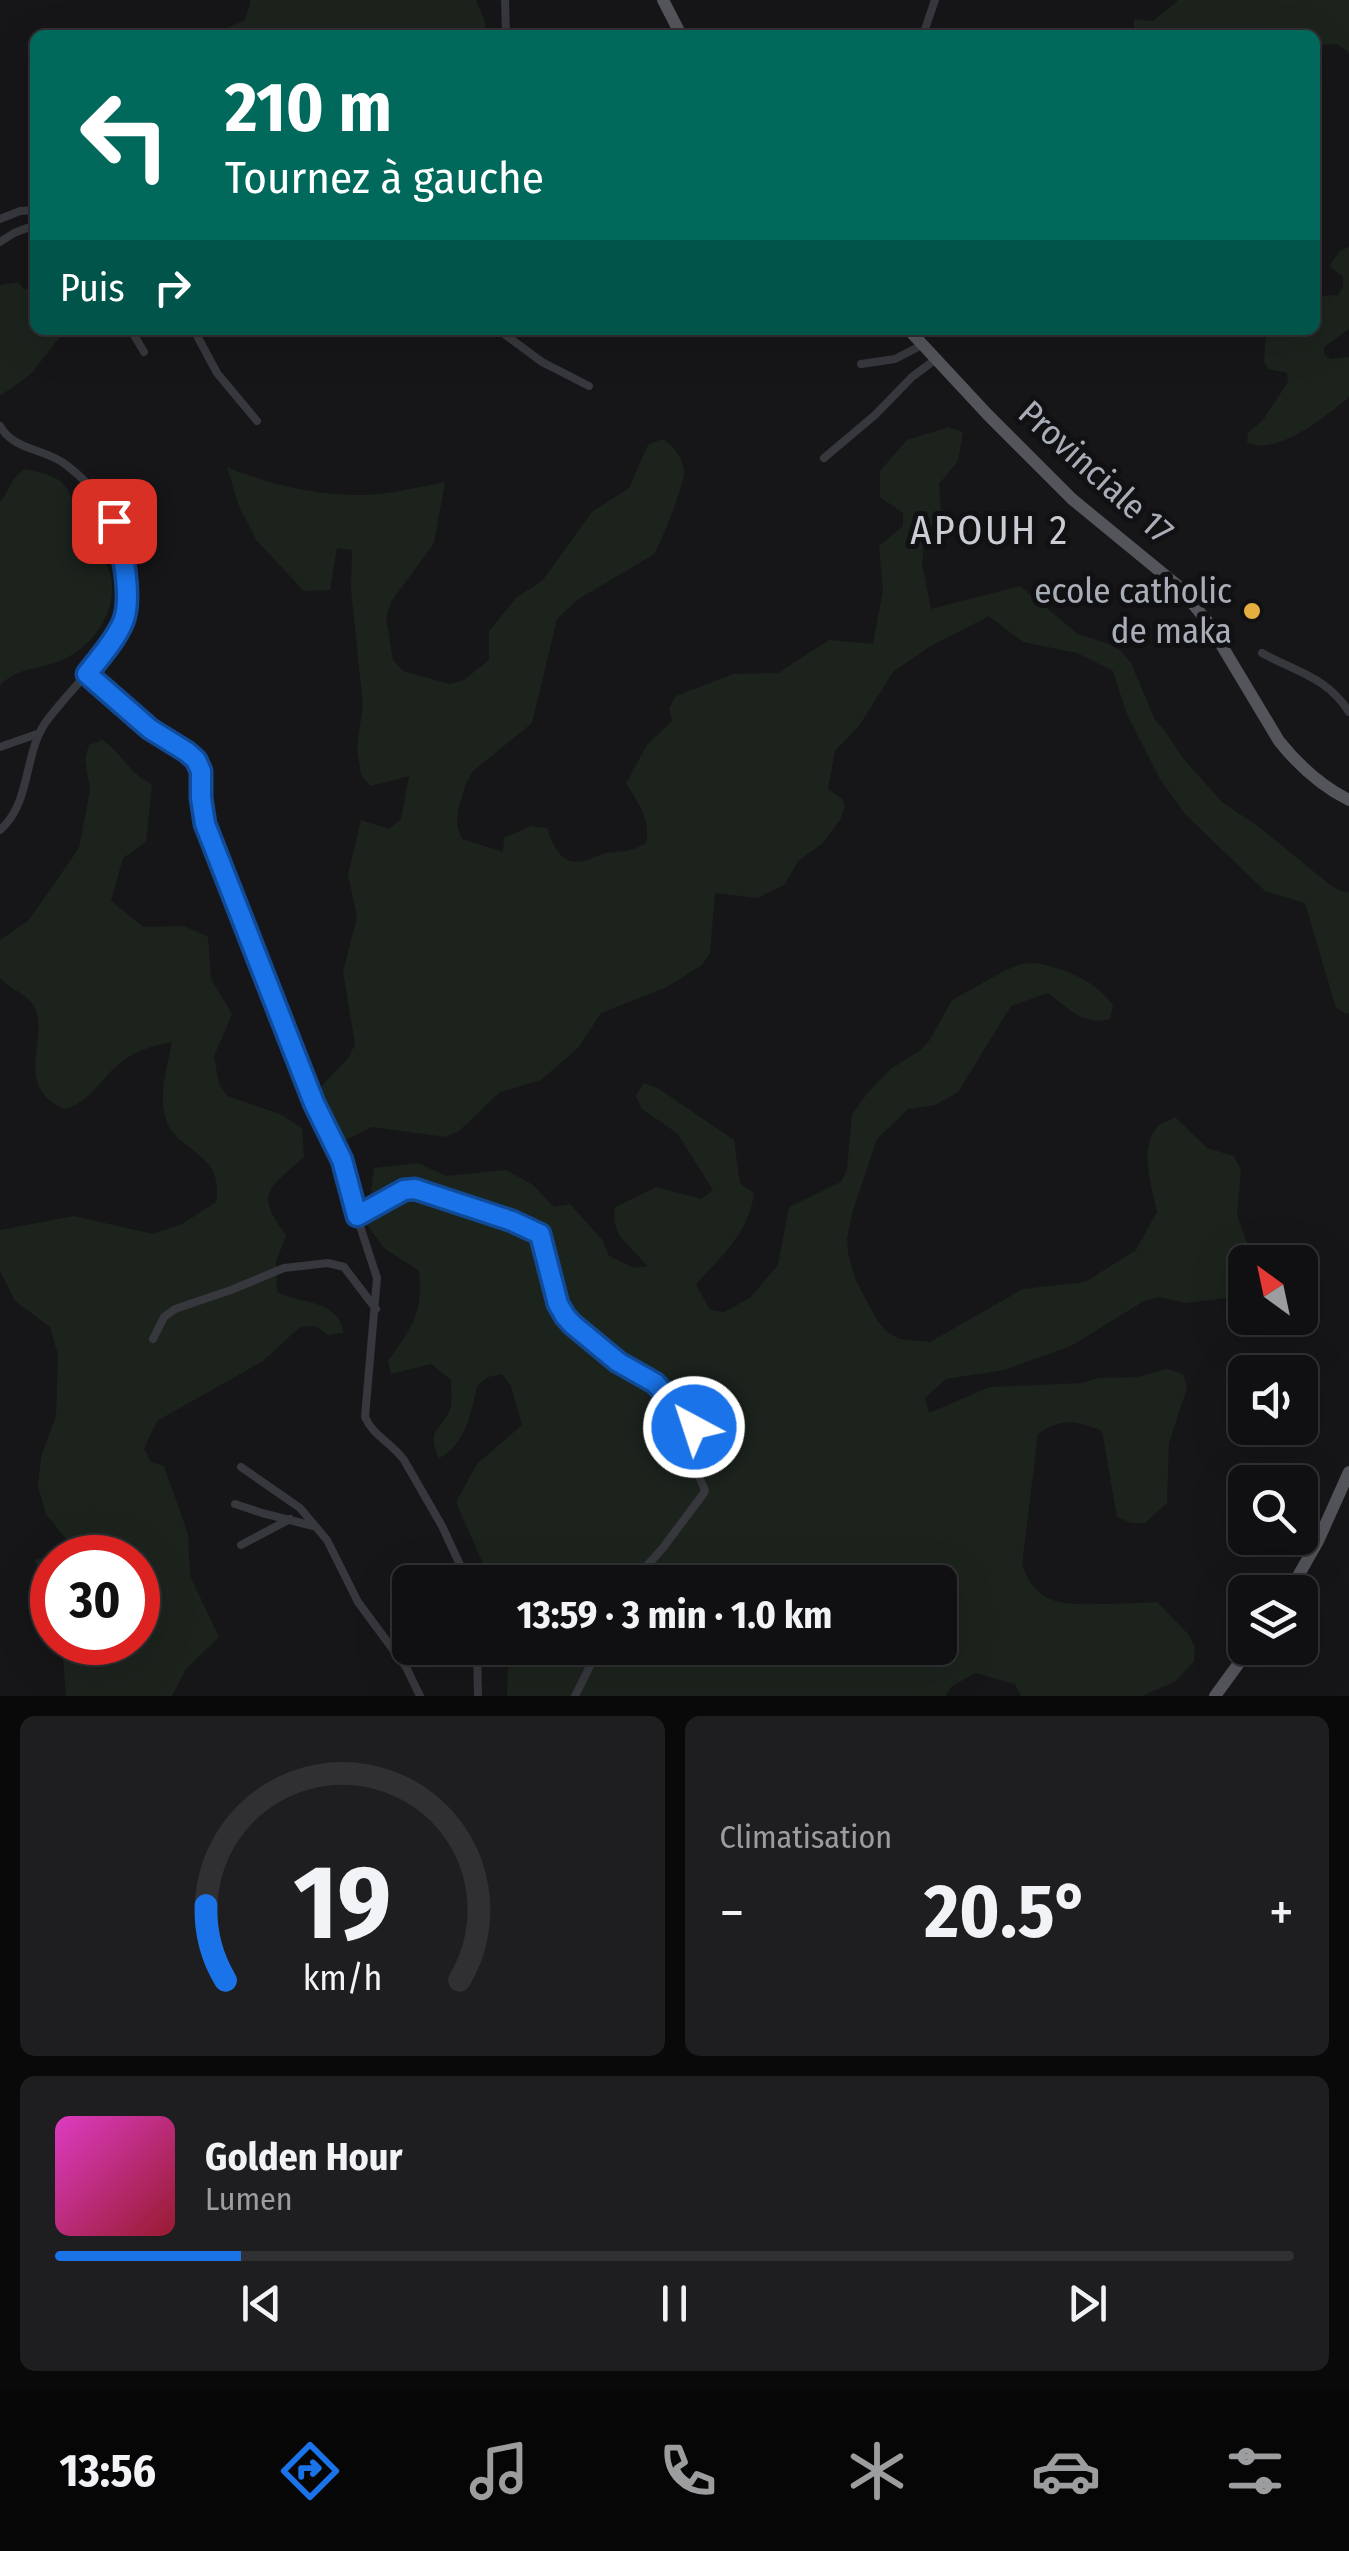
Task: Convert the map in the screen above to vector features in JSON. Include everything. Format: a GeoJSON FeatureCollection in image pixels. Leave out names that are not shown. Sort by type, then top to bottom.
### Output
{"type":"FeatureCollection","features":[{"type":"Feature","properties":{"kind":"main road"},"geometry":{"type":"LineString","coordinates":[[663,0],[678,30]]}},
{"type":"Feature","properties":{"kind":"main road","name":"Provinciale 17"},"geometry":{"type":"LineString","coordinates":[[913,335],[1072,500],[1178,586],[1207,621],[1279,741],[1314,778],[1349,800]]}},
{"type":"Feature","properties":{"kind":"main road"},"geometry":{"type":"LineString","coordinates":[[1299,1575],[1349,1472]]}},
{"type":"Feature","properties":{"kind":"main road"},"geometry":{"type":"LineString","coordinates":[[1215,1696],[1238,1665]]}},
{"type":"Feature","properties":{"kind":"street"},"geometry":{"type":"LineString","coordinates":[[505,0],[506,30]]}},
{"type":"Feature","properties":{"kind":"street"},"geometry":{"type":"LineString","coordinates":[[925,30],[935,0]]}},
{"type":"Feature","properties":{"kind":"street"},"geometry":{"type":"LineString","coordinates":[[0,219],[30,210]]}},
{"type":"Feature","properties":{"kind":"street"},"geometry":{"type":"LineString","coordinates":[[0,242],[30,228]]}},
{"type":"Feature","properties":{"kind":"street"},"geometry":{"type":"LineString","coordinates":[[134,335],[144,352]]}},
{"type":"Feature","properties":{"kind":"street"},"geometry":{"type":"LineString","coordinates":[[197,335],[217,374],[258,421]]}},
{"type":"Feature","properties":{"kind":"street"},"geometry":{"type":"LineString","coordinates":[[506,335],[542,362],[589,386]]}},
{"type":"Feature","properties":{"kind":"street"},"geometry":{"type":"LineString","coordinates":[[861,364],[895,359],[922,345]]}},
{"type":"Feature","properties":{"kind":"street"},"geometry":{"type":"LineString","coordinates":[[824,458],[912,377],[936,360]]}},
{"type":"Feature","properties":{"kind":"street"},"geometry":{"type":"LineString","coordinates":[[0,426],[12,440],[68,466],[99,497],[114,521],[124,572],[126,611],[122,625],[87,674],[37,734],[12,816],[0,830]]}},
{"type":"Feature","properties":{"kind":"street"},"geometry":{"type":"LineString","coordinates":[[1262,653],[1321,681],[1349,712]]}},
{"type":"Feature","properties":{"kind":"street"},"geometry":{"type":"LineString","coordinates":[[87,674],[150,729],[187,752],[200,768],[205,824],[314,1103],[342,1160],[376,1278],[364,1409],[367,1423],[404,1460],[460,1565]]}},
{"type":"Feature","properties":{"kind":"street"},"geometry":{"type":"LineString","coordinates":[[0,748],[37,734]]}},
{"type":"Feature","properties":{"kind":"street"},"geometry":{"type":"LineString","coordinates":[[357,1216],[404,1190],[415,1189],[538,1232],[565,1316],[618,1362],[655,1383],[692,1423],[693,1462],[705,1490],[647,1565]]}},
{"type":"Feature","properties":{"kind":"street"},"geometry":{"type":"LineString","coordinates":[[153,1339],[164,1317],[174,1309],[298,1264],[344,1267],[376,1308]]}},
{"type":"Feature","properties":{"kind":"street"},"geometry":{"type":"LineString","coordinates":[[241,1466],[300,1508],[332,1548],[358,1602],[401,1659],[420,1696]]}},
{"type":"Feature","properties":{"kind":"street"},"geometry":{"type":"LineString","coordinates":[[235,1504],[313,1526]]}},
{"type":"Feature","properties":{"kind":"street"},"geometry":{"type":"LineString","coordinates":[[241,1545],[290,1519]]}},
{"type":"Feature","properties":{"kind":"street"},"geometry":{"type":"LineString","coordinates":[[478,1665],[479,1695]]}},
{"type":"Feature","properties":{"kind":"street"},"geometry":{"type":"LineString","coordinates":[[575,1696],[590,1665]]}},
{"type":"Feature","properties":{"kind":"shaded area"},"geometry":{"type":"Polygon","coordinates":[[[251,0],[476,0],[486,24],[484,30],[222,30],[245,20],[251,0]]]}},
{"type":"Feature","properties":{"kind":"shaded area"},"geometry":{"type":"Polygon","coordinates":[[[1179,0],[1349,0],[1349,53],[1337,44],[1320,45],[1320,30],[1134,29],[1134,19],[1153,21],[1179,0]]]}},
{"type":"Feature","properties":{"kind":"shaded area"},"geometry":{"type":"Polygon","coordinates":[[[1349,247],[1349,329],[1324,347],[1324,355],[1331,359],[1349,357],[1349,397],[1286,440],[1259,445],[1247,442],[1248,433],[1263,420],[1288,382],[1287,373],[1268,369],[1264,361],[1266,335],[1320,335],[1320,296],[1338,295],[1343,287],[1343,277],[1329,266],[1340,251],[1349,247]]]}},
{"type":"Feature","properties":{"kind":"shaded area"},"geometry":{"type":"Polygon","coordinates":[[[18,282],[25,290],[30,288],[30,335],[61,335],[31,374],[0,396],[0,285],[18,282]]]}},
{"type":"Feature","properties":{"kind":"shaded area"},"geometry":{"type":"Polygon","coordinates":[[[949,427],[963,432],[958,461],[939,484],[941,513],[925,535],[922,564],[931,609],[1020,586],[1078,634],[1121,651],[1131,663],[1155,720],[1222,802],[1329,884],[1349,892],[1349,1013],[1336,1008],[1305,903],[1265,891],[1185,814],[1160,779],[1126,712],[1113,671],[1077,653],[1023,642],[989,616],[929,647],[893,672],[859,726],[835,751],[828,789],[845,806],[840,820],[823,843],[799,860],[784,885],[757,898],[715,893],[710,953],[702,965],[667,987],[601,1013],[578,1048],[541,1080],[500,1092],[459,1131],[445,1137],[372,1127],[340,1143],[315,1093],[349,1057],[355,1044],[343,972],[357,917],[348,875],[361,820],[389,829],[401,819],[409,776],[371,786],[361,775],[357,747],[363,705],[351,590],[352,550],[337,548],[330,590],[304,591],[257,541],[238,504],[227,467],[260,479],[331,494],[386,493],[445,482],[434,543],[391,602],[386,617],[393,660],[403,671],[450,684],[464,680],[489,660],[489,631],[517,597],[542,581],[592,512],[629,488],[648,445],[662,439],[674,448],[683,477],[654,554],[577,600],[557,619],[532,723],[473,771],[458,810],[457,825],[462,839],[503,852],[504,838],[531,826],[547,828],[559,853],[576,862],[632,850],[646,843],[645,819],[626,783],[647,745],[672,721],[669,708],[676,696],[733,674],[778,673],[829,640],[873,644],[883,590],[879,546],[903,526],[903,513],[880,497],[880,471],[907,440],[949,427]]]}},
{"type":"Feature","properties":{"kind":"shaded area"},"geometry":{"type":"Polygon","coordinates":[[[25,469],[52,476],[66,487],[84,530],[109,571],[112,590],[106,617],[81,649],[57,662],[15,675],[0,689],[0,502],[25,469]]]}},
{"type":"Feature","properties":{"kind":"shaded area"},"geometry":{"type":"Polygon","coordinates":[[[102,740],[152,784],[146,842],[123,858],[111,901],[143,927],[184,926],[208,937],[211,979],[232,1014],[214,1056],[219,1084],[227,1096],[280,1114],[302,1128],[304,1157],[275,1184],[268,1200],[286,1235],[276,1262],[277,1292],[326,1308],[340,1322],[344,1333],[328,1335],[315,1326],[300,1327],[263,1361],[157,1421],[144,1449],[151,1462],[164,1466],[188,1534],[190,1576],[219,1637],[186,1669],[172,1696],[66,1696],[64,1665],[160,1665],[160,1535],[63,1535],[46,1514],[38,1486],[41,1457],[56,1416],[58,1355],[50,1327],[15,1301],[0,1271],[0,1230],[74,1216],[153,1234],[182,1224],[216,1202],[214,1172],[180,1140],[166,1120],[163,1091],[172,1042],[126,1059],[89,1095],[65,1109],[48,1099],[39,1087],[39,1029],[32,1003],[0,978],[0,940],[29,920],[79,848],[90,790],[85,759],[89,745],[102,740]]]}},
{"type":"Feature","properties":{"kind":"shaded area"},"geometry":{"type":"Polygon","coordinates":[[[1036,963],[1088,982],[1113,1005],[1110,1019],[1084,1018],[1048,993],[1011,1006],[958,1092],[935,1105],[908,1109],[877,1139],[853,1210],[848,1253],[856,1281],[886,1331],[899,1339],[930,1342],[1023,1289],[1085,1282],[1136,1250],[1157,1212],[1148,1155],[1153,1133],[1160,1124],[1175,1117],[1207,1148],[1234,1156],[1241,1170],[1237,1215],[1248,1245],[1228,1245],[1228,1298],[1186,1303],[1158,1297],[1144,1301],[1071,1346],[1004,1370],[946,1379],[925,1398],[929,1413],[990,1387],[1083,1383],[1098,1378],[1138,1377],[1167,1369],[1183,1374],[1187,1388],[1169,1443],[1167,1503],[1145,1523],[1117,1517],[1102,1431],[1070,1422],[1038,1434],[1022,1564],[1034,1588],[1062,1603],[1157,1602],[1188,1634],[1195,1647],[1194,1661],[1176,1681],[1142,1696],[1021,1696],[1015,1684],[975,1673],[951,1687],[946,1696],[507,1696],[508,1665],[957,1665],[957,1565],[484,1565],[456,1502],[477,1464],[522,1425],[511,1386],[502,1374],[488,1377],[477,1386],[461,1437],[439,1458],[434,1440],[451,1406],[451,1380],[431,1364],[391,1374],[388,1361],[409,1329],[420,1298],[419,1271],[384,1248],[367,1225],[374,1168],[418,1163],[446,1176],[506,1170],[533,1185],[554,1207],[570,1204],[603,1241],[609,1256],[634,1268],[647,1266],[619,1233],[615,1207],[657,1187],[701,1199],[713,1190],[677,1133],[642,1109],[636,1096],[644,1083],[659,1089],[734,1140],[740,1184],[754,1193],[740,1231],[696,1284],[710,1310],[724,1312],[750,1298],[778,1265],[789,1207],[841,1182],[847,1169],[852,1114],[870,1090],[930,1040],[952,1000],[1021,964],[1036,963]]]}},
{"type":"Feature","properties":{"kind":"place","name":"ecole catholic de maka"},"geometry":{"type":"Point","coordinates":[1252,611]}},
{"type":"Feature","properties":{"kind":"district","name":"APOUH 2"},"geometry":{"type":"Point","coordinates":[990,531]}},
{"type":"Feature","properties":{"kind":"route"},"geometry":{"type":"LineString","coordinates":[[114,521],[124,572],[126,611],[122,625],[87,674],[150,729],[187,752],[200,768],[205,824],[314,1103],[342,1160],[357,1216],[404,1190],[415,1189],[542,1235],[558,1304],[565,1316],[618,1362],[655,1383],[694,1427]]}}]}
